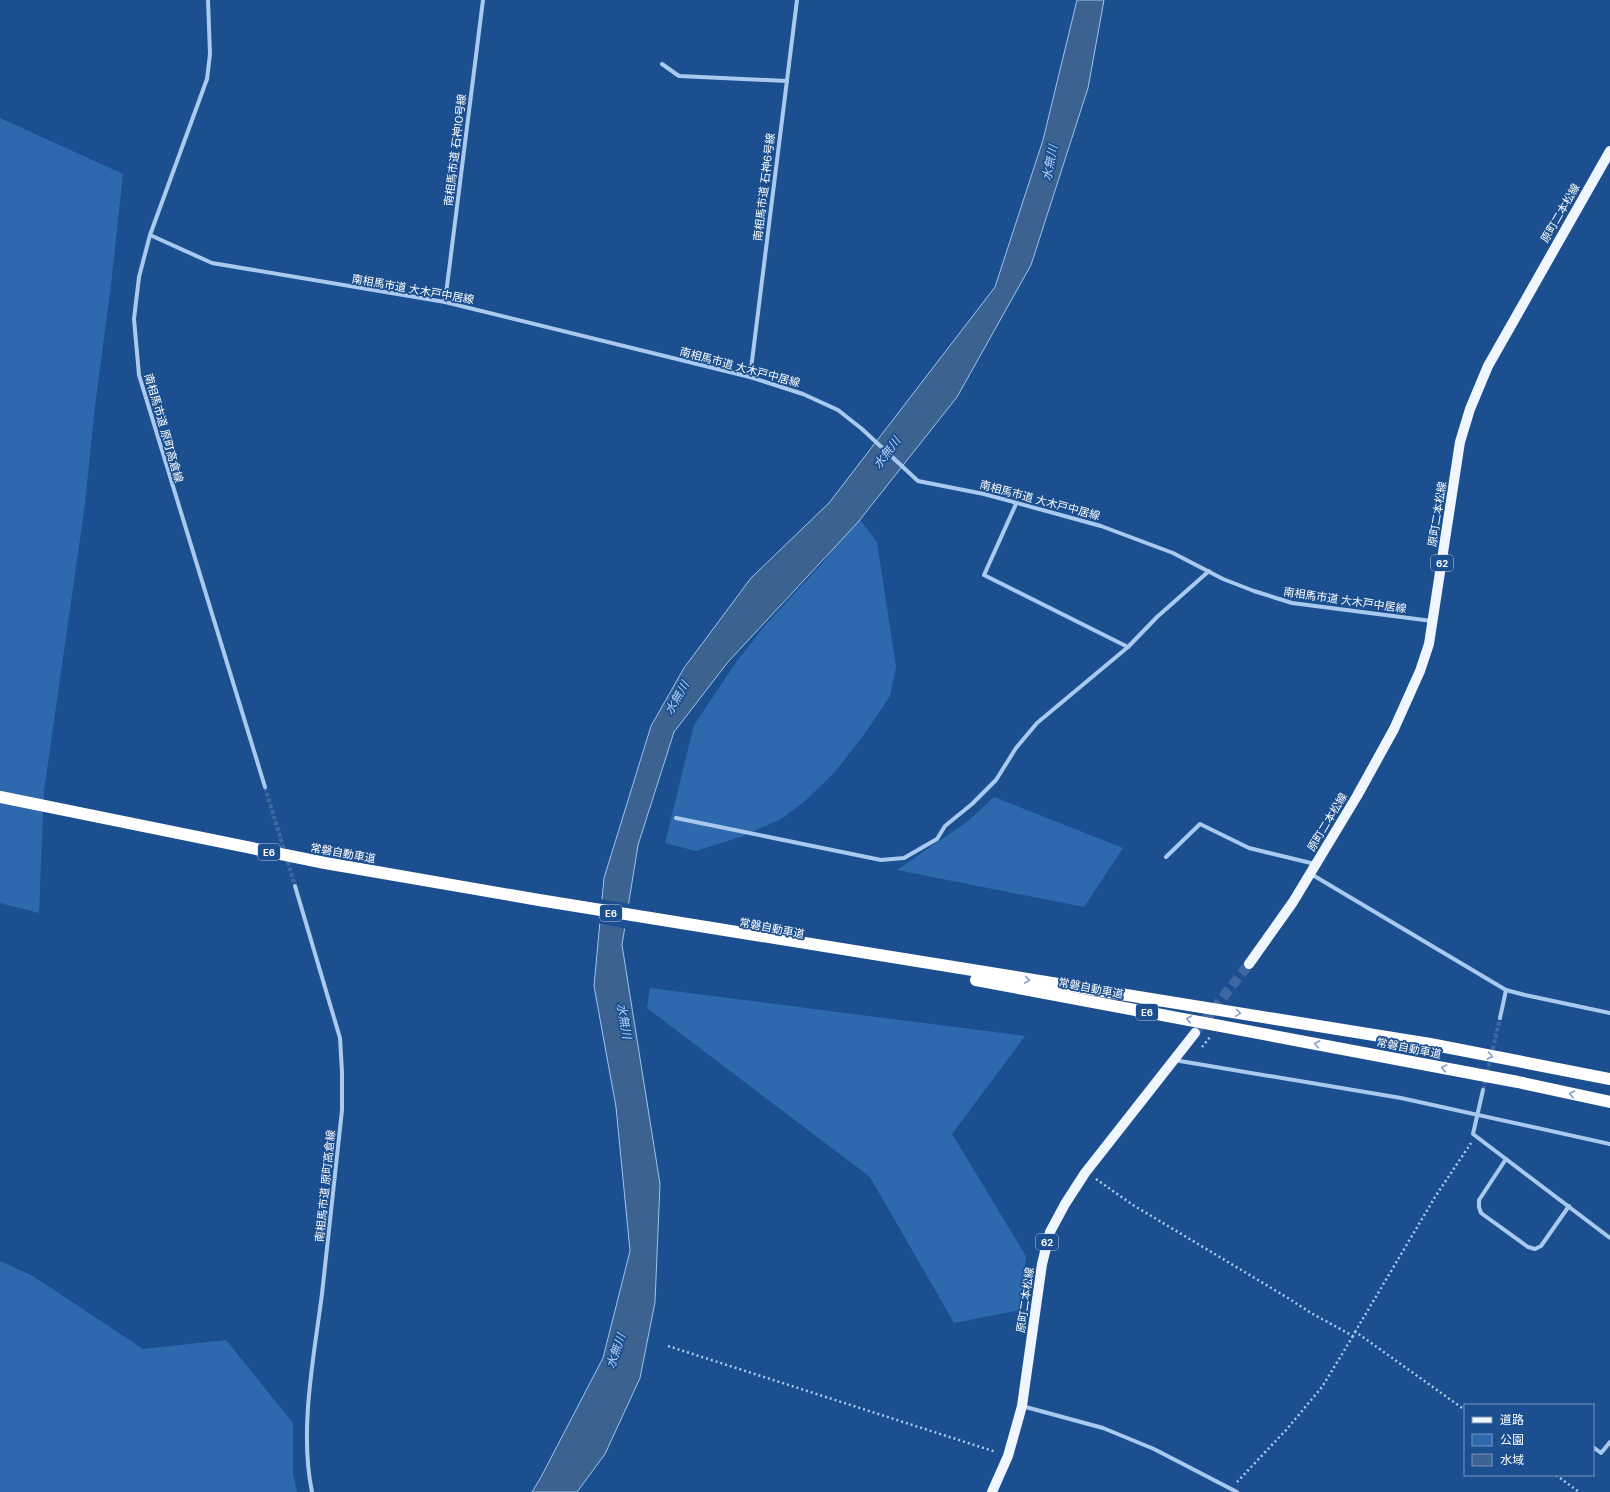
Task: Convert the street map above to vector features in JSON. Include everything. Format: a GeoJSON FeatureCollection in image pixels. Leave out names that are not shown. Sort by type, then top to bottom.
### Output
{"type":"FeatureCollection","features":[{"type":"Feature","properties":{"kind":"highway","name":"常磐自動車道"},"geometry":{"type":"LineString","coordinates":[[0,797],[318,861],[539,900],[684,925],[1430,1044],[1610,1079]]}},
{"type":"Feature","properties":{"kind":"highway","name":"常磐自動車道"},"geometry":{"type":"LineString","coordinates":[[684,925],[1518,1082],[1610,1102]]}},
{"type":"Feature","properties":{"kind":"main road","name":"原町二本松線"},"geometry":{"type":"LineString","coordinates":[[1249,964],[1293,902],[1357,796],[1394,729],[1420,671],[1429,644],[1460,442],[1470,409],[1488,366],[1610,151]]}},
{"type":"Feature","properties":{"kind":"main road","name":"原町二本松線"},"geometry":{"type":"LineString","coordinates":[[992,1492],[1008,1456],[1022,1406],[1042,1264],[1050,1232],[1065,1204],[1085,1173],[1195,1033]]}},
{"type":"Feature","properties":{"kind":"street","name":"南相馬市道 原町高倉線"},"geometry":{"type":"LineString","coordinates":[[208,0],[210,54],[207,79],[150,235],[139,277],[134,319],[139,374],[265,787]]}},
{"type":"Feature","properties":{"kind":"street","name":"南相馬市道 石神10号線"},"geometry":{"type":"LineString","coordinates":[[445,302],[483,0]]}},
{"type":"Feature","properties":{"kind":"street","name":"南相馬市道 石神6号線"},"geometry":{"type":"LineString","coordinates":[[750,377],[797,0]]}},
{"type":"Feature","properties":{"kind":"street"},"geometry":{"type":"LineString","coordinates":[[662,64],[679,76],[787,81]]}},
{"type":"Feature","properties":{"kind":"street","name":"南相馬市道 大木戸中居線"},"geometry":{"type":"LineString","coordinates":[[150,235],[212,263],[445,302],[750,377],[803,394],[838,410],[862,429],[918,481],[984,494],[1016,504],[1101,526],[1137,538],[1173,553],[1223,579],[1254,592],[1292,603],[1433,621]]}},
{"type":"Feature","properties":{"kind":"street"},"geometry":{"type":"LineString","coordinates":[[1016,504],[984,575],[1128,646]]}},
{"type":"Feature","properties":{"kind":"street"},"geometry":{"type":"LineString","coordinates":[[676,818],[881,860],[904,858],[937,839],[945,826],[972,804],[996,780],[1016,748],[1037,723],[1128,646],[1157,617],[1209,571]]}},
{"type":"Feature","properties":{"kind":"street"},"geometry":{"type":"LineString","coordinates":[[1166,857],[1200,824],[1249,848],[1315,864]]}},
{"type":"Feature","properties":{"kind":"street"},"geometry":{"type":"LineString","coordinates":[[1310,874],[1506,990],[1610,1013]]}},
{"type":"Feature","properties":{"kind":"street","name":"南相馬市道 原町高倉線"},"geometry":{"type":"LineString","coordinates":[[295,886],[340,1038],[342,1072],[342,1110],[313,1358],[308,1423],[308,1474],[312,1492]]}},
{"type":"Feature","properties":{"kind":"street"},"geometry":{"type":"LineString","coordinates":[[1500,1018],[1506,990]]}},
{"type":"Feature","properties":{"kind":"street"},"geometry":{"type":"LineString","coordinates":[[1174,1060],[1401,1098],[1477,1116],[1610,1144]]}},
{"type":"Feature","properties":{"kind":"street"},"geometry":{"type":"LineString","coordinates":[[1483,1090],[1473,1134],[1610,1238]]}},
{"type":"Feature","properties":{"kind":"street"},"geometry":{"type":"LineString","coordinates":[[1506,1159],[1479,1200],[1481,1213],[1528,1247],[1535,1249],[1541,1246],[1569,1206]]}},
{"type":"Feature","properties":{"kind":"street"},"geometry":{"type":"LineString","coordinates":[[1022,1406],[1103,1428],[1154,1450],[1238,1492]]}},
{"type":"Feature","properties":{"kind":"street"},"geometry":{"type":"LineString","coordinates":[[1594,1448],[1601,1453],[1610,1442]]}},
{"type":"Feature","properties":{"kind":"path"},"geometry":{"type":"LineString","coordinates":[[1189,1063],[1212,1036]]}},
{"type":"Feature","properties":{"kind":"path"},"geometry":{"type":"LineString","coordinates":[[1231,1488],[1267,1448],[1287,1429],[1322,1387],[1435,1197],[1476,1136]]}},
{"type":"Feature","properties":{"kind":"path"},"geometry":{"type":"LineString","coordinates":[[1091,1183],[1098,1174]]}},
{"type":"Feature","properties":{"kind":"path"},"geometry":{"type":"LineString","coordinates":[[1094,1178],[1133,1205],[1311,1313],[1353,1336]]}},
{"type":"Feature","properties":{"kind":"path"},"geometry":{"type":"LineString","coordinates":[[1355,1332],[1464,1409]]}},
{"type":"Feature","properties":{"kind":"path"},"geometry":{"type":"LineString","coordinates":[[668,1346],[1008,1456]]}},
{"type":"Feature","properties":{"kind":"path"},"geometry":{"type":"LineString","coordinates":[[1557,1476],[1579,1492]]}},
{"type":"Feature","properties":{"kind":"green space"},"geometry":{"type":"Polygon","coordinates":[[[0,118],[123,174],[111,285],[95,406],[85,504],[44,791],[39,913],[0,903],[0,118]]]}},
{"type":"Feature","properties":{"kind":"green space"},"geometry":{"type":"Polygon","coordinates":[[[858,517],[877,542],[896,667],[890,696],[866,732],[834,773],[804,802],[781,819],[743,836],[696,851],[665,843],[694,725],[737,661],[767,623],[821,565],[858,517]]]}},
{"type":"Feature","properties":{"kind":"green space"},"geometry":{"type":"Polygon","coordinates":[[[994,797],[1123,848],[1084,907],[897,870],[968,821],[994,797]]]}},
{"type":"Feature","properties":{"kind":"green space"},"geometry":{"type":"Polygon","coordinates":[[[650,988],[1025,1036],[952,1134],[1026,1256],[1021,1310],[954,1323],[870,1177],[647,1008],[650,988]]]}},
{"type":"Feature","properties":{"kind":"green space"},"geometry":{"type":"Polygon","coordinates":[[[0,1261],[33,1276],[143,1349],[226,1340],[293,1423],[293,1474],[297,1492],[0,1492],[0,1261]]]}},
{"type":"Feature","properties":{"kind":"water","name":"水無川"},"geometry":{"type":"Polygon","coordinates":[[[1077,0],[1104,0],[1088,88],[1031,265],[957,397],[859,521],[728,662],[674,732],[638,845],[622,945],[660,1184],[655,1302],[640,1378],[605,1454],[577,1492],[532,1492],[603,1358],[630,1251],[616,1107],[594,986],[604,878],[651,726],[684,668],[751,578],[829,503],[995,287],[1043,140],[1077,0]]]}},
{"type":"Feature","properties":{"kind":"pier"},"geometry":{"type":"Polygon","coordinates":[[[600,899],[631,904],[627,929],[598,923],[600,899]]]}},
{"type":"Feature","properties":{"kind":"tunnel"},"geometry":{"type":"LineString","coordinates":[[265,787],[295,886]]}},
{"type":"Feature","properties":{"kind":"tunnel"},"geometry":{"type":"LineString","coordinates":[[1195,1033],[1249,964]]}},
{"type":"Feature","properties":{"kind":"tunnel"},"geometry":{"type":"LineString","coordinates":[[1483,1090],[1500,1018]]}}]}
